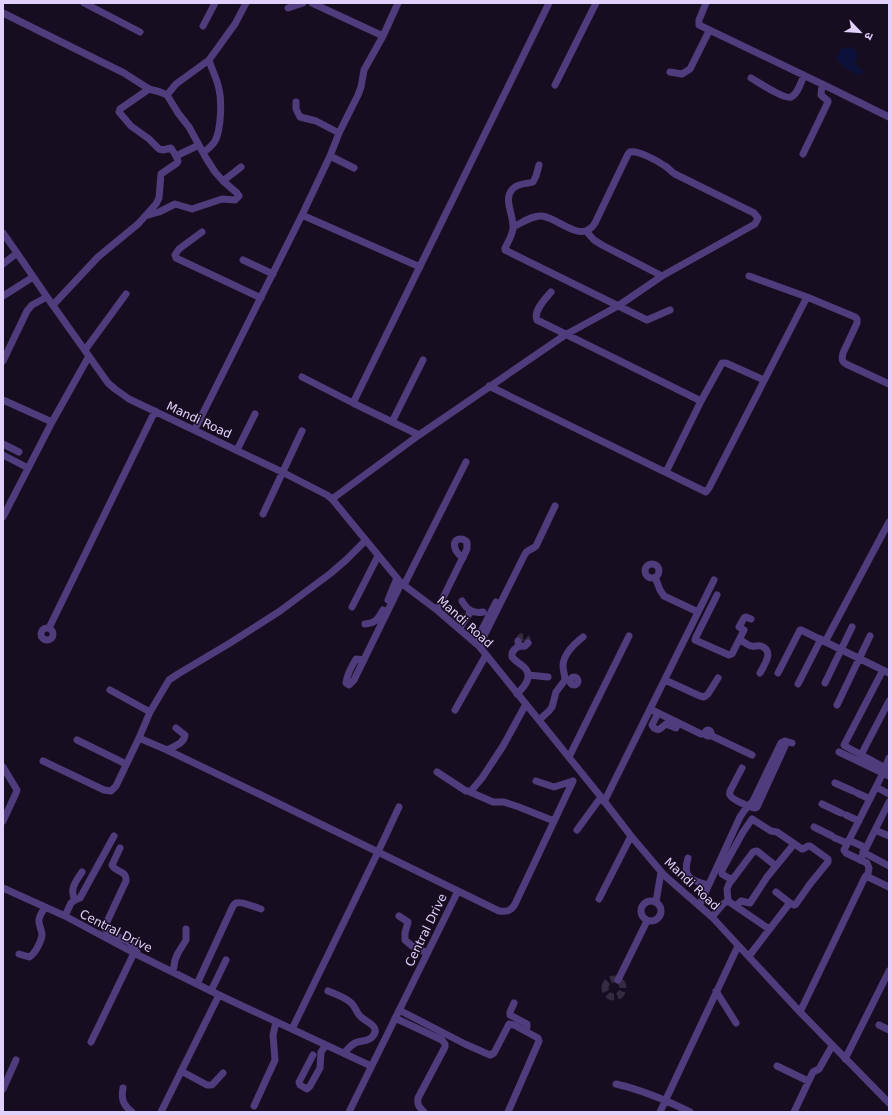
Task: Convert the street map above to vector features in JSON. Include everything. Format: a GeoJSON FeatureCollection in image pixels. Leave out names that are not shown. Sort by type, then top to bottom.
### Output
{"type":"FeatureCollection","features":[{"type":"Feature","properties":{"kind":"street"},"geometry":{"type":"LineString","coordinates":[[84,3],[96,6],[140,32]]}},
{"type":"Feature","properties":{"kind":"street"},"geometry":{"type":"LineString","coordinates":[[203,26],[215,3]]}},
{"type":"Feature","properties":{"kind":"street"},"geometry":{"type":"LineString","coordinates":[[167,95],[176,84],[209,60],[235,24],[246,3]]}},
{"type":"Feature","properties":{"kind":"street"},"geometry":{"type":"LineString","coordinates":[[288,8],[302,3]]}},
{"type":"Feature","properties":{"kind":"street"},"geometry":{"type":"LineString","coordinates":[[312,3],[383,36]]}},
{"type":"Feature","properties":{"kind":"street"},"geometry":{"type":"LineString","coordinates":[[195,429],[302,215],[360,90],[364,70],[383,36],[398,3]]}},
{"type":"Feature","properties":{"kind":"street"},"geometry":{"type":"LineString","coordinates":[[354,403],[549,3]]}},
{"type":"Feature","properties":{"kind":"street"},"geometry":{"type":"LineString","coordinates":[[555,85],[596,3]]}},
{"type":"Feature","properties":{"kind":"street"},"geometry":{"type":"LineString","coordinates":[[706,3],[698,25],[889,117]]}},
{"type":"Feature","properties":{"kind":"street"},"geometry":{"type":"LineString","coordinates":[[3,13],[124,73],[149,89],[167,95],[189,127],[212,167],[223,181],[237,192],[239,196],[233,200],[220,200],[192,209],[175,204],[159,212],[145,216]]}},
{"type":"Feature","properties":{"kind":"street"},"geometry":{"type":"LineString","coordinates":[[670,72],[680,74],[690,69],[709,31]]}},
{"type":"Feature","properties":{"kind":"street"},"geometry":{"type":"LineString","coordinates":[[204,152],[212,145],[217,137],[220,114],[219,88],[209,60]]}},
{"type":"Feature","properties":{"kind":"street"},"geometry":{"type":"LineString","coordinates":[[751,78],[769,89],[790,98],[799,87],[804,75]]}},
{"type":"Feature","properties":{"kind":"street"},"geometry":{"type":"LineString","coordinates":[[803,154],[828,102],[821,95],[822,84]]}},
{"type":"Feature","properties":{"kind":"street"},"geometry":{"type":"LineString","coordinates":[[53,305],[98,257],[124,236],[156,204],[161,174],[178,163],[171,148],[163,150],[159,149],[149,139],[131,126],[119,112],[149,89]]}},
{"type":"Feature","properties":{"kind":"street"},"geometry":{"type":"LineString","coordinates":[[296,102],[296,110],[300,117],[316,121],[339,133]]}},
{"type":"Feature","properties":{"kind":"street"},"geometry":{"type":"LineString","coordinates":[[176,156],[199,145]]}},
{"type":"Feature","properties":{"kind":"street"},"geometry":{"type":"LineString","coordinates":[[332,499],[419,435],[565,335],[618,306],[662,276],[755,224],[758,217],[754,213],[675,174],[666,166],[633,151],[628,154],[593,228],[590,230],[576,231],[552,219],[542,216],[533,217],[513,227]]}},
{"type":"Feature","properties":{"kind":"street"},"geometry":{"type":"LineString","coordinates":[[330,156],[354,168]]}},
{"type":"Feature","properties":{"kind":"street"},"geometry":{"type":"LineString","coordinates":[[539,165],[533,182],[516,186],[509,195],[508,203],[513,227],[505,248],[506,251],[647,320],[670,310]]}},
{"type":"Feature","properties":{"kind":"street"},"geometry":{"type":"LineString","coordinates":[[223,181],[241,167]]}},
{"type":"Feature","properties":{"kind":"street"},"geometry":{"type":"LineString","coordinates":[[302,215],[420,267]]}},
{"type":"Feature","properties":{"kind":"street"},"geometry":{"type":"LineString","coordinates":[[586,231],[594,240],[602,245],[662,276]]}},
{"type":"Feature","properties":{"kind":"street"},"geometry":{"type":"LineString","coordinates":[[202,232],[179,249],[175,255],[176,258],[261,298]]}},
{"type":"Feature","properties":{"kind":"street","name":"Mandi Road"},"geometry":{"type":"LineString","coordinates":[[4,236],[18,253],[46,297],[108,383],[115,389],[124,396],[282,472],[332,499],[365,541],[401,582],[437,610],[477,645],[486,655],[603,800],[630,836],[661,872],[712,917],[832,1046],[889,1103]]}},
{"type":"Feature","properties":{"kind":"street"},"geometry":{"type":"LineString","coordinates":[[3,264],[18,253]]}},
{"type":"Feature","properties":{"kind":"street"},"geometry":{"type":"LineString","coordinates":[[243,260],[273,274]]}},
{"type":"Feature","properties":{"kind":"street"},"geometry":{"type":"LineString","coordinates":[[749,276],[807,297],[855,317],[857,319],[857,323],[843,353],[843,362],[889,384]]}},
{"type":"Feature","properties":{"kind":"street"},"geometry":{"type":"LineString","coordinates":[[3,296],[34,278]]}},
{"type":"Feature","properties":{"kind":"street"},"geometry":{"type":"LineString","coordinates":[[551,292],[539,307],[536,315],[537,320],[701,401]]}},
{"type":"Feature","properties":{"kind":"street"},"geometry":{"type":"LineString","coordinates":[[3,517],[87,353],[126,294]]}},
{"type":"Feature","properties":{"kind":"street"},"geometry":{"type":"LineString","coordinates":[[3,361],[27,311],[46,297]]}},
{"type":"Feature","properties":{"kind":"street"},"geometry":{"type":"LineString","coordinates":[[489,386],[707,492],[807,297]]}},
{"type":"Feature","properties":{"kind":"street"},"geometry":{"type":"LineString","coordinates":[[392,422],[422,360]]}},
{"type":"Feature","properties":{"kind":"street"},"geometry":{"type":"LineString","coordinates":[[666,472],[701,401],[723,363],[764,380]]}},
{"type":"Feature","properties":{"kind":"street"},"geometry":{"type":"LineString","coordinates":[[302,377],[419,435]]}},
{"type":"Feature","properties":{"kind":"street"},"geometry":{"type":"LineString","coordinates":[[4,403],[52,422]]}},
{"type":"Feature","properties":{"kind":"street"},"geometry":{"type":"LineString","coordinates":[[49,628],[155,411]]}},
{"type":"Feature","properties":{"kind":"street"},"geometry":{"type":"LineString","coordinates":[[237,450],[255,414]]}},
{"type":"Feature","properties":{"kind":"street"},"geometry":{"type":"LineString","coordinates":[[263,514],[302,431]]}},
{"type":"Feature","properties":{"kind":"street"},"geometry":{"type":"LineString","coordinates":[[3,444],[18,452]]}},
{"type":"Feature","properties":{"kind":"street"},"geometry":{"type":"LineString","coordinates":[[3,455],[28,468]]}},
{"type":"Feature","properties":{"kind":"street"},"geometry":{"type":"LineString","coordinates":[[365,624],[374,623],[379,618],[401,582],[466,462]]}},
{"type":"Feature","properties":{"kind":"street"},"geometry":{"type":"LineString","coordinates":[[477,645],[525,554],[528,550],[536,546],[555,506]]}},
{"type":"Feature","properties":{"kind":"street"},"geometry":{"type":"LineString","coordinates":[[798,684],[889,522]]}},
{"type":"Feature","properties":{"kind":"street"},"geometry":{"type":"LineString","coordinates":[[43,762],[104,790],[109,791],[113,789],[116,786],[150,712],[166,684],[172,678],[280,611],[346,560],[365,541]]}},
{"type":"Feature","properties":{"kind":"street"},"geometry":{"type":"LineString","coordinates":[[352,607],[378,556]]}},
{"type":"Feature","properties":{"kind":"street"},"geometry":{"type":"LineString","coordinates":[[437,610],[463,558]]}},
{"type":"Feature","properties":{"kind":"street"},"geometry":{"type":"LineString","coordinates":[[477,645],[515,565]]}},
{"type":"Feature","properties":{"kind":"street"},"geometry":{"type":"LineString","coordinates":[[655,577],[662,594],[672,601],[698,612]]}},
{"type":"Feature","properties":{"kind":"street"},"geometry":{"type":"LineString","coordinates":[[577,830],[603,800],[650,710],[714,580]]}},
{"type":"Feature","properties":{"kind":"street"},"geometry":{"type":"LineString","coordinates":[[364,660],[401,582]]}},
{"type":"Feature","properties":{"kind":"street"},"geometry":{"type":"LineString","coordinates":[[717,595],[696,637],[696,640],[728,655],[732,654],[744,630],[739,627],[742,620],[745,617],[751,619]]}},
{"type":"Feature","properties":{"kind":"street"},"geometry":{"type":"LineString","coordinates":[[462,601],[468,610],[474,613],[483,612]]}},
{"type":"Feature","properties":{"kind":"street"},"geometry":{"type":"LineString","coordinates":[[703,603],[711,607]]}},
{"type":"Feature","properties":{"kind":"street"},"geometry":{"type":"LineString","coordinates":[[459,629],[470,611]]}},
{"type":"Feature","properties":{"kind":"street"},"geometry":{"type":"LineString","coordinates":[[825,683],[852,628]]}},
{"type":"Feature","properties":{"kind":"street"},"geometry":{"type":"LineString","coordinates":[[778,673],[800,630],[886,671],[844,745],[886,772]]}},
{"type":"Feature","properties":{"kind":"street"},"geometry":{"type":"LineString","coordinates":[[568,757],[629,636]]}},
{"type":"Feature","properties":{"kind":"street"},"geometry":{"type":"LineString","coordinates":[[837,705],[870,636]]}},
{"type":"Feature","properties":{"kind":"street"},"geometry":{"type":"LineString","coordinates":[[539,720],[549,711],[556,692],[567,680],[563,666],[567,655],[573,645],[583,637]]}},
{"type":"Feature","properties":{"kind":"street"},"geometry":{"type":"LineString","coordinates":[[739,640],[751,646],[758,646],[768,650],[768,657],[760,673]]}},
{"type":"Feature","properties":{"kind":"street"},"geometry":{"type":"LineString","coordinates":[[517,694],[523,688],[528,675],[525,668],[512,657],[513,651],[519,643],[525,646],[528,643]]}},
{"type":"Feature","properties":{"kind":"street"},"geometry":{"type":"LineString","coordinates":[[455,710],[486,655]]}},
{"type":"Feature","properties":{"kind":"street"},"geometry":{"type":"LineString","coordinates":[[528,675],[548,676]]}},
{"type":"Feature","properties":{"kind":"street"},"geometry":{"type":"LineString","coordinates":[[664,680],[704,697],[708,694],[718,678]]}},
{"type":"Feature","properties":{"kind":"street"},"geometry":{"type":"LineString","coordinates":[[110,690],[150,712]]}},
{"type":"Feature","properties":{"kind":"street"},"geometry":{"type":"LineString","coordinates":[[861,755],[889,701]]}},
{"type":"Feature","properties":{"kind":"street"},"geometry":{"type":"LineString","coordinates":[[470,792],[482,778],[500,751],[526,704]]}},
{"type":"Feature","properties":{"kind":"street"},"geometry":{"type":"LineString","coordinates":[[650,710],[701,734],[707,735],[752,755]]}},
{"type":"Feature","properties":{"kind":"street"},"geometry":{"type":"LineString","coordinates":[[658,713],[652,725],[654,728],[658,730],[666,724],[676,728]]}},
{"type":"Feature","properties":{"kind":"street"},"geometry":{"type":"LineString","coordinates":[[167,750],[184,740],[185,736],[176,728]]}},
{"type":"Feature","properties":{"kind":"street"},"geometry":{"type":"LineString","coordinates":[[139,738],[167,750],[499,911],[508,911],[515,904],[573,781],[554,787],[536,781]]}},
{"type":"Feature","properties":{"kind":"street"},"geometry":{"type":"LineString","coordinates":[[77,740],[126,764]]}},
{"type":"Feature","properties":{"kind":"street"},"geometry":{"type":"LineString","coordinates":[[699,906],[740,817],[753,801],[781,743],[785,741],[792,743]]}},
{"type":"Feature","properties":{"kind":"street"},"geometry":{"type":"LineString","coordinates":[[742,768],[730,791],[730,795],[732,798],[748,807],[755,808],[757,807],[785,746]]}},
{"type":"Feature","properties":{"kind":"street"},"geometry":{"type":"LineString","coordinates":[[839,752],[886,772]]}},
{"type":"Feature","properties":{"kind":"street"},"geometry":{"type":"LineString","coordinates":[[800,1012],[867,875],[869,865],[845,852],[845,847],[876,787],[886,772],[889,758]]}},
{"type":"Feature","properties":{"kind":"street"},"geometry":{"type":"LineString","coordinates":[[3,767],[17,790],[3,821]]}},
{"type":"Feature","properties":{"kind":"street"},"geometry":{"type":"LineString","coordinates":[[437,772],[466,792],[470,792],[493,802],[504,802],[554,821]]}},
{"type":"Feature","properties":{"kind":"street"},"geometry":{"type":"LineString","coordinates":[[835,783],[870,799]]}},
{"type":"Feature","properties":{"kind":"street"},"geometry":{"type":"LineString","coordinates":[[876,787],[889,794]]}},
{"type":"Feature","properties":{"kind":"street"},"geometry":{"type":"LineString","coordinates":[[822,804],[859,821]]}},
{"type":"Feature","properties":{"kind":"street"},"geometry":{"type":"LineString","coordinates":[[860,860],[888,806]]}},
{"type":"Feature","properties":{"kind":"street"},"geometry":{"type":"LineString","coordinates":[[292,1029],[399,807]]}},
{"type":"Feature","properties":{"kind":"street"},"geometry":{"type":"LineString","coordinates":[[732,880],[722,874],[722,870],[752,819],[771,831],[777,832],[803,849],[810,846],[828,858],[796,904],[794,905],[790,903],[776,892]]}},
{"type":"Feature","properties":{"kind":"street"},"geometry":{"type":"LineString","coordinates":[[814,828],[864,850],[889,866]]}},
{"type":"Feature","properties":{"kind":"street"},"geometry":{"type":"LineString","coordinates":[[875,830],[889,836]]}},
{"type":"Feature","properties":{"kind":"street"},"geometry":{"type":"LineString","coordinates":[[65,916],[74,900],[80,898],[114,836]]}},
{"type":"Feature","properties":{"kind":"street"},"geometry":{"type":"LineString","coordinates":[[599,899],[630,836]]}},
{"type":"Feature","properties":{"kind":"street"},"geometry":{"type":"LineString","coordinates":[[736,906],[740,901],[750,903],[767,877],[794,844]]}},
{"type":"Feature","properties":{"kind":"street"},"geometry":{"type":"LineString","coordinates":[[120,848],[112,865],[114,868],[125,874],[126,881],[105,926],[105,929],[108,932],[130,942],[134,949],[144,955],[145,958]]}},
{"type":"Feature","properties":{"kind":"street"},"geometry":{"type":"LineString","coordinates":[[728,901],[727,890],[732,880],[754,851],[758,851],[776,866]]}},
{"type":"Feature","properties":{"kind":"street"},"geometry":{"type":"LineString","coordinates":[[688,858],[686,868],[689,877],[708,886]]}},
{"type":"Feature","properties":{"kind":"street"},"geometry":{"type":"LineString","coordinates":[[74,900],[72,893],[73,887],[82,872]]}},
{"type":"Feature","properties":{"kind":"street"},"geometry":{"type":"LineString","coordinates":[[656,902],[661,872]]}},
{"type":"Feature","properties":{"kind":"street"},"geometry":{"type":"LineString","coordinates":[[867,875],[872,875],[889,883]]}},
{"type":"Feature","properties":{"kind":"street"},"geometry":{"type":"LineString","coordinates":[[867,875],[889,887]]}},
{"type":"Feature","properties":{"kind":"street","name":"Central Drive"},"geometry":{"type":"LineString","coordinates":[[3,888],[65,916],[134,953],[219,995],[371,1066]]}},
{"type":"Feature","properties":{"kind":"street","name":"Central Drive"},"geometry":{"type":"LineString","coordinates":[[349,1112],[458,891]]}},
{"type":"Feature","properties":{"kind":"street"},"geometry":{"type":"LineString","coordinates":[[650,901],[656,902],[661,909],[661,915],[654,921],[645,919],[641,913],[642,907],[650,901]]}},
{"type":"Feature","properties":{"kind":"street"},"geometry":{"type":"LineString","coordinates":[[728,901],[769,929]]}},
{"type":"Feature","properties":{"kind":"street"},"geometry":{"type":"LineString","coordinates":[[712,917],[722,904],[728,901]]}},
{"type":"Feature","properties":{"kind":"street"},"geometry":{"type":"LineString","coordinates":[[197,984],[235,904],[238,902],[261,909]]}},
{"type":"Feature","properties":{"kind":"street"},"geometry":{"type":"LineString","coordinates":[[749,956],[790,903]]}},
{"type":"Feature","properties":{"kind":"street"},"geometry":{"type":"LineString","coordinates":[[19,954],[29,957],[33,955],[42,935],[39,917],[45,907]]}},
{"type":"Feature","properties":{"kind":"street"},"geometry":{"type":"LineString","coordinates":[[399,916],[408,922],[405,940],[412,946],[427,953]]}},
{"type":"Feature","properties":{"kind":"street"},"geometry":{"type":"LineString","coordinates":[[618,980],[648,920]]}},
{"type":"Feature","properties":{"kind":"street"},"geometry":{"type":"LineString","coordinates":[[173,972],[175,960],[186,940],[186,929]]}},
{"type":"Feature","properties":{"kind":"street"},"geometry":{"type":"LineString","coordinates":[[660,1112],[738,946]]}},
{"type":"Feature","properties":{"kind":"street"},"geometry":{"type":"LineString","coordinates":[[91,1042],[134,953]]}},
{"type":"Feature","properties":{"kind":"street"},"geometry":{"type":"LineString","coordinates":[[211,991],[226,960]]}},
{"type":"Feature","properties":{"kind":"street"},"geometry":{"type":"LineString","coordinates":[[845,1059],[889,971]]}},
{"type":"Feature","properties":{"kind":"street"},"geometry":{"type":"LineString","coordinates":[[328,991],[350,1001],[360,1017],[372,1024],[375,1031],[372,1038],[366,1041],[357,1042],[344,1053]]}},
{"type":"Feature","properties":{"kind":"street"},"geometry":{"type":"LineString","coordinates":[[716,991],[736,1023]]}},
{"type":"Feature","properties":{"kind":"street"},"geometry":{"type":"LineString","coordinates":[[161,1112],[219,995]]}},
{"type":"Feature","properties":{"kind":"street"},"geometry":{"type":"LineString","coordinates":[[514,1002],[510,1015],[527,1024],[526,1031]]}},
{"type":"Feature","properties":{"kind":"street"},"geometry":{"type":"LineString","coordinates":[[399,1010],[490,1056],[494,1053],[508,1024],[512,1024],[538,1038],[539,1039],[508,1112]]}},
{"type":"Feature","properties":{"kind":"street"},"geometry":{"type":"LineString","coordinates":[[395,1018],[442,1040],[445,1044],[445,1047],[418,1098],[417,1103],[424,1112]]}},
{"type":"Feature","properties":{"kind":"street"},"geometry":{"type":"LineString","coordinates":[[254,1106],[275,1060],[273,1035],[276,1022]]}},
{"type":"Feature","properties":{"kind":"street"},"geometry":{"type":"LineString","coordinates":[[879,1025],[889,1030]]}},
{"type":"Feature","properties":{"kind":"street"},"geometry":{"type":"LineString","coordinates":[[313,1055],[299,1082],[300,1085],[307,1089],[320,1068],[321,1052],[326,1045]]}},
{"type":"Feature","properties":{"kind":"street"},"geometry":{"type":"LineString","coordinates":[[794,1112],[813,1072],[819,1069],[832,1046]]}},
{"type":"Feature","properties":{"kind":"street"},"geometry":{"type":"LineString","coordinates":[[3,1089],[16,1060]]}},
{"type":"Feature","properties":{"kind":"street"},"geometry":{"type":"LineString","coordinates":[[777,1066],[808,1081]]}},
{"type":"Feature","properties":{"kind":"street"},"geometry":{"type":"LineString","coordinates":[[181,1071],[207,1086],[212,1085],[223,1072]]}},
{"type":"Feature","properties":{"kind":"street"},"geometry":{"type":"LineString","coordinates":[[616,1084],[636,1089],[665,1100],[690,1112]]}},
{"type":"Feature","properties":{"kind":"street"},"geometry":{"type":"LineString","coordinates":[[123,1088],[122,1100],[125,1106],[132,1112]]}},
{"type":"Feature","properties":{"kind":"shaded area"},"geometry":{"type":"Polygon","coordinates":[[[851,47],[857,51],[857,61],[854,63],[864,71],[859,75],[847,69],[836,58],[841,49],[851,47]]]}},
{"type":"Feature","properties":{"kind":"tunnel"},"geometry":{"type":"LineString","coordinates":[[518,641],[521,637],[524,637],[527,639],[528,643]]}},
{"type":"Feature","properties":{"kind":"tunnel"},"geometry":{"type":"LineString","coordinates":[[614,979],[620,982],[623,988],[620,994],[614,997],[608,994],[605,988],[608,982],[614,979]]}}]}
